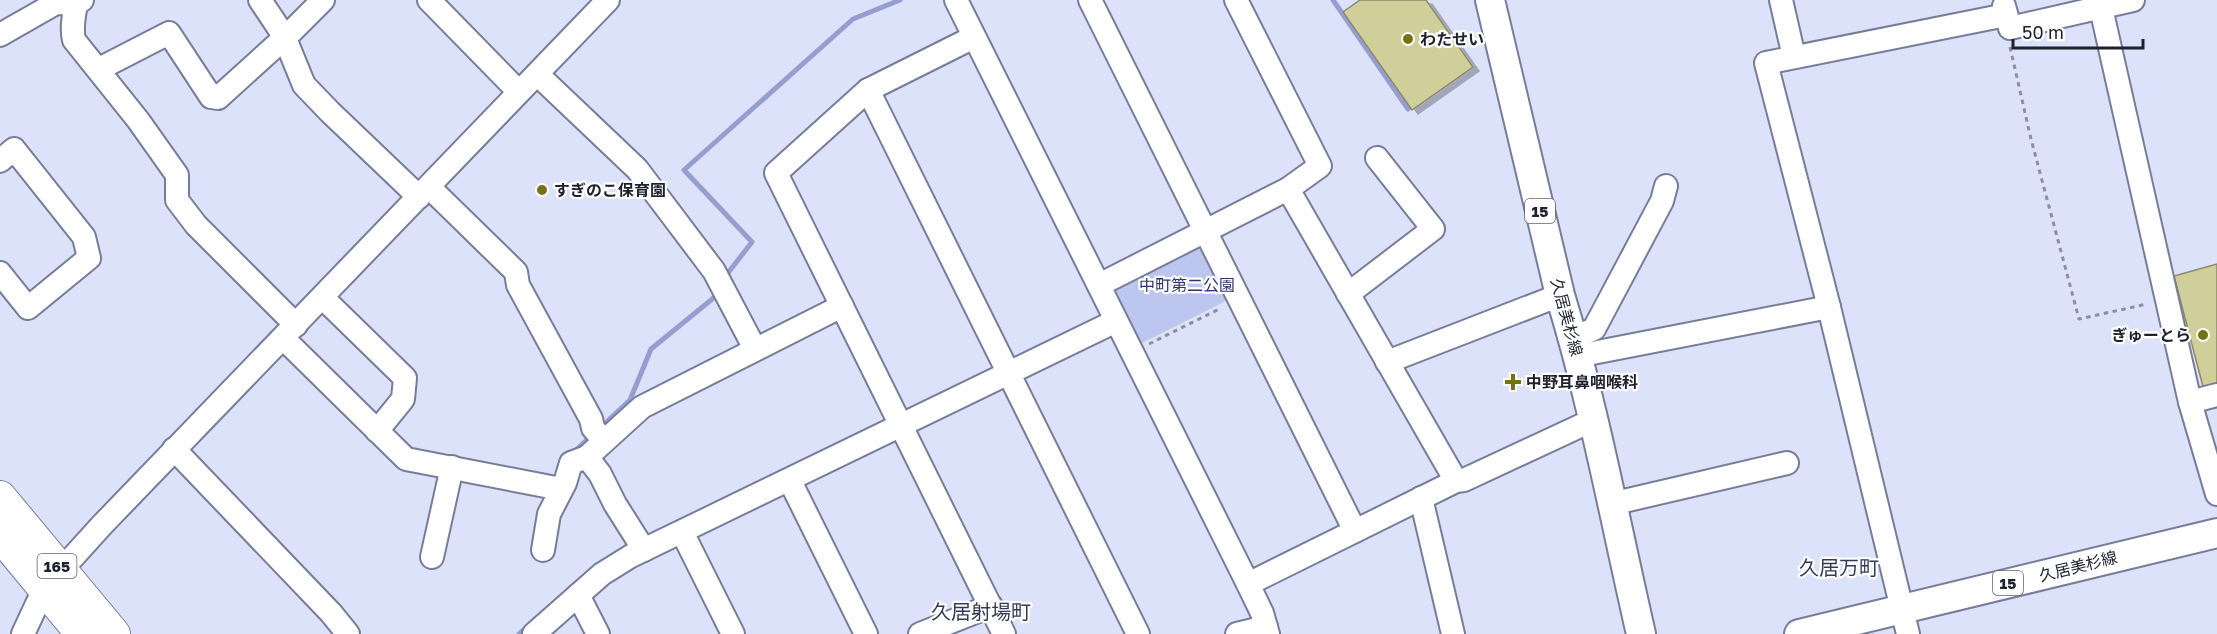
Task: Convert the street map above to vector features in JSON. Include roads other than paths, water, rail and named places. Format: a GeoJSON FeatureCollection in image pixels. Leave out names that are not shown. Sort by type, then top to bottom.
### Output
{"type":"FeatureCollection","features":[{"type":"Feature","properties":{"kind":"highway","name":"165"},"geometry":{"type":"LineString","coordinates":[[0,497],[52,580],[82,634]]}},
{"type":"Feature","properties":{"kind":"highway","name":"165"},"geometry":{"type":"LineString","coordinates":[[0,535],[114,634]]}},
{"type":"Feature","properties":{"kind":"main road","name":"久居美杉線"},"geometry":{"type":"LineString","coordinates":[[1490,0],[1560,294],[1593,420],[1641,634]]}},
{"type":"Feature","properties":{"kind":"main road","name":"久居美杉線"},"geometry":{"type":"LineString","coordinates":[[1799,634],[1905,621],[2217,533]]}},
{"type":"Feature","properties":{"kind":"street"},"geometry":{"type":"LineString","coordinates":[[260,0],[284,36],[304,85],[330,112],[516,272],[518,285],[600,436]]}},
{"type":"Feature","properties":{"kind":"street"},"geometry":{"type":"LineString","coordinates":[[99,69],[169,33],[211,97],[218,98],[323,0]]}},
{"type":"Feature","properties":{"kind":"street"},"geometry":{"type":"LineString","coordinates":[[429,0],[519,92]]}},
{"type":"Feature","properties":{"kind":"street"},"geometry":{"type":"LineString","coordinates":[[23,634],[52,580],[174,449],[323,298],[608,0]]}},
{"type":"Feature","properties":{"kind":"street"},"geometry":{"type":"LineString","coordinates":[[956,0],[1248,584],[1267,631],[1237,634]]}},
{"type":"Feature","properties":{"kind":"street"},"geometry":{"type":"LineString","coordinates":[[1090,0],[1355,531]]}},
{"type":"Feature","properties":{"kind":"street"},"geometry":{"type":"LineString","coordinates":[[1098,285],[1288,189],[1320,166],[1236,0]]}},
{"type":"Feature","properties":{"kind":"street"},"geometry":{"type":"LineString","coordinates":[[1781,0],[1794,57]]}},
{"type":"Feature","properties":{"kind":"street"},"geometry":{"type":"LineString","coordinates":[[1905,621],[1829,307],[1766,63],[2006,14],[2101,8],[2133,0]]}},
{"type":"Feature","properties":{"kind":"street"},"geometry":{"type":"LineString","coordinates":[[0,35],[56,3],[79,2],[72,32],[74,40],[99,69],[177,175],[177,200],[196,225],[377,431],[406,459],[561,489]]}},
{"type":"Feature","properties":{"kind":"street"},"geometry":{"type":"LineString","coordinates":[[2101,8],[2190,402],[2217,494]]}},
{"type":"Feature","properties":{"kind":"street"},"geometry":{"type":"LineString","coordinates":[[974,37],[868,90],[776,173],[1004,634]]}},
{"type":"Feature","properties":{"kind":"street"},"geometry":{"type":"LineString","coordinates":[[537,74],[637,169],[723,286],[755,350]]}},
{"type":"Feature","properties":{"kind":"street"},"geometry":{"type":"LineString","coordinates":[[868,90],[1138,634]]}},
{"type":"Feature","properties":{"kind":"street"},"geometry":{"type":"LineString","coordinates":[[0,160],[14,149],[84,237],[89,258],[28,308],[0,273]]}},
{"type":"Feature","properties":{"kind":"street"},"geometry":{"type":"LineString","coordinates":[[1348,294],[1432,229],[1377,158]]}},
{"type":"Feature","properties":{"kind":"street"},"geometry":{"type":"LineString","coordinates":[[1575,347],[1594,329],[1662,201],[1666,186]]}},
{"type":"Feature","properties":{"kind":"street"},"geometry":{"type":"LineString","coordinates":[[1288,189],[1456,481]]}},
{"type":"Feature","properties":{"kind":"street"},"geometry":{"type":"LineString","coordinates":[[1388,362],[1560,294]]}},
{"type":"Feature","properties":{"kind":"street"},"geometry":{"type":"LineString","coordinates":[[323,298],[405,378],[403,399],[377,431]]}},
{"type":"Feature","properties":{"kind":"street"},"geometry":{"type":"LineString","coordinates":[[543,550],[549,514],[565,483],[571,463],[587,457],[600,436],[642,407],[842,306]]}},
{"type":"Feature","properties":{"kind":"street"},"geometry":{"type":"LineString","coordinates":[[1575,347],[1829,307]]}},
{"type":"Feature","properties":{"kind":"street"},"geometry":{"type":"LineString","coordinates":[[534,634],[602,574],[645,550],[1116,321]]}},
{"type":"Feature","properties":{"kind":"street"},"geometry":{"type":"LineString","coordinates":[[2190,402],[2217,395]]}},
{"type":"Feature","properties":{"kind":"street"},"geometry":{"type":"LineString","coordinates":[[1248,584],[1456,481],[1464,480],[1593,420]]}},
{"type":"Feature","properties":{"kind":"street"},"geometry":{"type":"LineString","coordinates":[[174,449],[331,613],[348,634]]}},
{"type":"Feature","properties":{"kind":"street"},"geometry":{"type":"LineString","coordinates":[[587,457],[600,474],[615,504],[645,550]]}},
{"type":"Feature","properties":{"kind":"street"},"geometry":{"type":"LineString","coordinates":[[1611,504],[1787,463]]}},
{"type":"Feature","properties":{"kind":"street"},"geometry":{"type":"LineString","coordinates":[[432,557],[452,467]]}},
{"type":"Feature","properties":{"kind":"street"},"geometry":{"type":"LineString","coordinates":[[790,481],[866,634]]}},
{"type":"Feature","properties":{"kind":"street"},"geometry":{"type":"LineString","coordinates":[[1421,498],[1453,634]]}},
{"type":"Feature","properties":{"kind":"street"},"geometry":{"type":"LineString","coordinates":[[682,532],[733,634]]}},
{"type":"Feature","properties":{"kind":"street"},"geometry":{"type":"LineString","coordinates":[[578,595],[598,634]]}},
{"type":"Feature","properties":{"kind":"street"},"geometry":{"type":"LineString","coordinates":[[920,634],[991,606]]}},
{"type":"Feature","properties":{"kind":"waterway"},"geometry":{"type":"LineString","coordinates":[[724,278],[752,242],[684,170],[853,19],[900,0]]}},
{"type":"Feature","properties":{"kind":"waterway"},"geometry":{"type":"LineString","coordinates":[[1333,0],[1408,109]]}},
{"type":"Feature","properties":{"kind":"waterway"},"geometry":{"type":"LineString","coordinates":[[599,429],[630,400],[651,349],[718,292]]}},
{"type":"Feature","properties":{"kind":"waterway"},"geometry":{"type":"LineString","coordinates":[[576,450],[592,435]]}},
{"type":"Feature","properties":{"kind":"waterway"},"geometry":{"type":"LineString","coordinates":[[519,634],[529,625]]}},
{"type":"Feature","properties":{"kind":"place","name":"わたせい"},"geometry":{"type":"Point","coordinates":[1408,39]}},
{"type":"Feature","properties":{"kind":"place","name":"すぎのこ保育園"},"geometry":{"type":"Point","coordinates":[542,190]}},
{"type":"Feature","properties":{"kind":"place","name":"ぎゅーとら"},"geometry":{"type":"Point","coordinates":[2203,335]}},
{"type":"Feature","properties":{"kind":"place","name":"中野耳鼻咽喉科"},"geometry":{"type":"Point","coordinates":[1513,382]}},
{"type":"Feature","properties":{"kind":"district","name":"久居万町"},"geometry":{"type":"Point","coordinates":[1839,567]}},
{"type":"Feature","properties":{"kind":"district","name":"久居射場町"},"geometry":{"type":"Point","coordinates":[981,611]}},
{"type":"Feature","properties":{"kind":"park label","name":"中町第二公園"},"geometry":{"type":"Point","coordinates":[1187,285]}}]}
